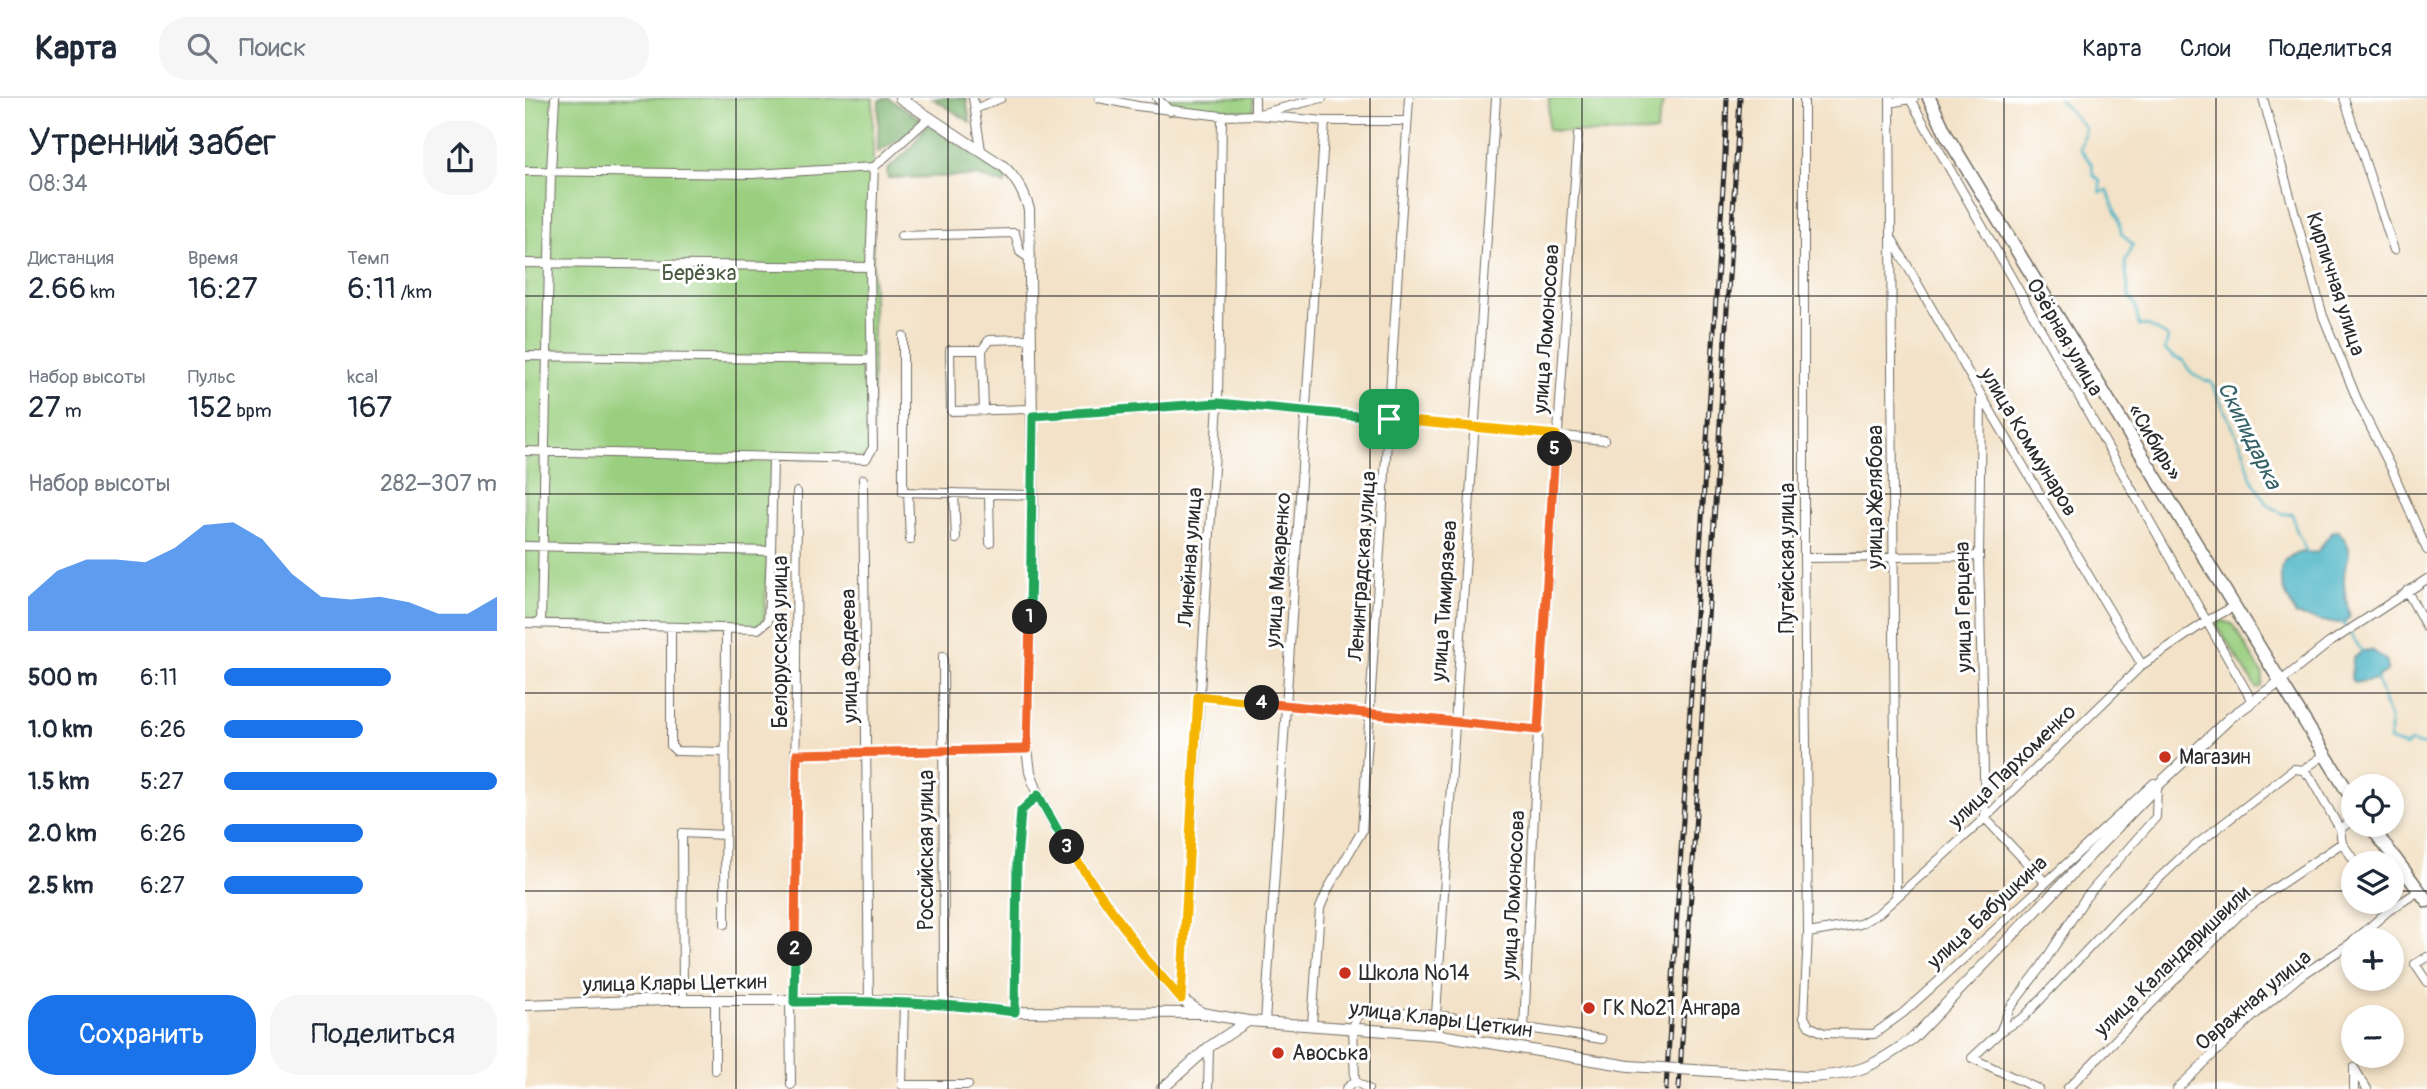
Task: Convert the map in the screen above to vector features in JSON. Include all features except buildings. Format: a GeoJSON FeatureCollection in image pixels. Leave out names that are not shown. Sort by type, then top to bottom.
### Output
{"type":"FeatureCollection","features":[{"type":"Feature","properties":{"kind":"main road","name":"«Сибирь»"},"geometry":{"type":"LineString","coordinates":[[1929,98],[1947,136],[2341,783]]}},
{"type":"Feature","properties":{"kind":"main road"},"geometry":{"type":"LineString","coordinates":[[2379,837],[2423,896]]}},
{"type":"Feature","properties":{"kind":"street"},"geometry":{"type":"LineString","coordinates":[[541,624],[555,98]]}},
{"type":"Feature","properties":{"kind":"street"},"geometry":{"type":"LineString","coordinates":[[900,98],[981,150],[1016,177],[1024,192],[1029,209],[1033,413],[1027,749],[1030,772],[1038,795],[1068,848],[1147,960],[1181,999],[1202,1013]]}},
{"type":"Feature","properties":{"kind":"street"},"geometry":{"type":"LineString","coordinates":[[973,98],[981,150]]}},
{"type":"Feature","properties":{"kind":"street"},"geometry":{"type":"LineString","coordinates":[[975,109],[1001,98]]}},
{"type":"Feature","properties":{"kind":"street"},"geometry":{"type":"LineString","coordinates":[[1098,98],[1222,116],[1255,115],[1325,121],[1407,121]]}},
{"type":"Feature","properties":{"kind":"street"},"geometry":{"type":"LineString","coordinates":[[1157,98],[1170,110]]}},
{"type":"Feature","properties":{"kind":"street"},"geometry":{"type":"LineString","coordinates":[[1255,98],[1255,115]]}},
{"type":"Feature","properties":{"kind":"street"},"geometry":{"type":"LineString","coordinates":[[1255,115],[1322,98]]}},
{"type":"Feature","properties":{"kind":"street","name":"Ленинградская улица"},"geometry":{"type":"LineString","coordinates":[[1312,1025],[1320,908],[1329,887],[1362,831],[1409,98]]}},
{"type":"Feature","properties":{"kind":"street","name":"улица Тимирязева"},"geometry":{"type":"LineString","coordinates":[[1436,1015],[1496,98]]}},
{"type":"Feature","properties":{"kind":"street","name":"Путейская улица"},"geometry":{"type":"LineString","coordinates":[[1804,98],[1804,558],[1808,933],[1804,1017]]}},
{"type":"Feature","properties":{"kind":"street"},"geometry":{"type":"LineString","coordinates":[[1890,101],[1912,98]]}},
{"type":"Feature","properties":{"kind":"street","name":"Озёрная улица"},"geometry":{"type":"LineString","coordinates":[[1912,98],[2252,701]]}},
{"type":"Feature","properties":{"kind":"street","name":"Кирпичная улица"},"geometry":{"type":"LineString","coordinates":[[2263,98],[2323,316],[2359,404],[2394,474],[2427,550]]}},
{"type":"Feature","properties":{"kind":"street"},"geometry":{"type":"LineString","coordinates":[[2344,98],[2394,250]]}},
{"type":"Feature","properties":{"kind":"street","name":"улица Желябова"},"geometry":{"type":"LineString","coordinates":[[1890,101],[1896,896]]}},
{"type":"Feature","properties":{"kind":"street","name":"Линейная улица"},"geometry":{"type":"LineString","coordinates":[[1181,999],[1218,403],[1222,116]]}},
{"type":"Feature","properties":{"kind":"street"},"geometry":{"type":"LineString","coordinates":[[525,171],[752,174],[874,167],[930,117]]}},
{"type":"Feature","properties":{"kind":"street","name":"улица Макаренко"},"geometry":{"type":"LineString","coordinates":[[1265,1021],[1325,121]]}},
{"type":"Feature","properties":{"kind":"street","name":"улица Ломоносова"},"geometry":{"type":"LineString","coordinates":[[1524,1028],[1538,730],[1578,135]]}},
{"type":"Feature","properties":{"kind":"street"},"geometry":{"type":"LineString","coordinates":[[525,451],[866,458],[873,448],[870,267],[874,167]]}},
{"type":"Feature","properties":{"kind":"street"},"geometry":{"type":"LineString","coordinates":[[901,236],[1015,233],[1020,252],[1030,258]]}},
{"type":"Feature","properties":{"kind":"street","name":"улица Коммунаров"},"geometry":{"type":"LineString","coordinates":[[1890,234],[1981,395],[2142,666]]}},
{"type":"Feature","properties":{"kind":"street"},"geometry":{"type":"LineString","coordinates":[[525,263],[870,267]]}},
{"type":"Feature","properties":{"kind":"street"},"geometry":{"type":"LineString","coordinates":[[903,337],[903,492],[1033,495]]}},
{"type":"Feature","properties":{"kind":"street"},"geometry":{"type":"LineString","coordinates":[[984,411],[982,350],[989,340],[1031,339]]}},
{"type":"Feature","properties":{"kind":"street"},"geometry":{"type":"LineString","coordinates":[[982,350],[950,350],[951,411],[1033,413],[1218,403],[1604,440]]}},
{"type":"Feature","properties":{"kind":"street"},"geometry":{"type":"LineString","coordinates":[[525,356],[870,360]]}},
{"type":"Feature","properties":{"kind":"street","name":"улица Герцена"},"geometry":{"type":"LineString","coordinates":[[1981,395],[1979,556],[1985,818]]}},
{"type":"Feature","properties":{"kind":"street"},"geometry":{"type":"LineString","coordinates":[[525,623],[758,629],[768,621],[773,458]]}},
{"type":"Feature","properties":{"kind":"street","name":"улица Фадеева"},"geometry":{"type":"LineString","coordinates":[[863,479],[869,1000]]}},
{"type":"Feature","properties":{"kind":"street","name":"Белорусская улица"},"geometry":{"type":"LineString","coordinates":[[791,1085],[797,754],[797,492]]}},
{"type":"Feature","properties":{"kind":"street"},"geometry":{"type":"LineString","coordinates":[[908,492],[910,540]]}},
{"type":"Feature","properties":{"kind":"street"},"geometry":{"type":"LineString","coordinates":[[954,493],[956,539]]}},
{"type":"Feature","properties":{"kind":"street"},"geometry":{"type":"LineString","coordinates":[[989,495],[991,544]]}},
{"type":"Feature","properties":{"kind":"street"},"geometry":{"type":"LineString","coordinates":[[525,546],[771,551]]}},
{"type":"Feature","properties":{"kind":"street"},"geometry":{"type":"LineString","coordinates":[[1804,558],[1979,556]]}},
{"type":"Feature","properties":{"kind":"street"},"geometry":{"type":"LineString","coordinates":[[2281,681],[2344,633],[2427,579]]}},
{"type":"Feature","properties":{"kind":"street"},"geometry":{"type":"LineString","coordinates":[[2407,591],[2427,628]]}},
{"type":"Feature","properties":{"kind":"street","name":"улица Пархоменко"},"geometry":{"type":"LineString","coordinates":[[1808,933],[1860,924],[1879,913],[1985,818],[2142,666],[2207,621],[2233,607]]}},
{"type":"Feature","properties":{"kind":"street"},"geometry":{"type":"LineString","coordinates":[[671,627],[671,746],[676,751],[725,752]]}},
{"type":"Feature","properties":{"kind":"street"},"geometry":{"type":"LineString","coordinates":[[725,924],[726,628]]}},
{"type":"Feature","properties":{"kind":"street","name":"Российская улица"},"geometry":{"type":"LineString","coordinates":[[943,656],[944,1003]]}},
{"type":"Feature","properties":{"kind":"street","name":"улица Клары Цеткин"},"geometry":{"type":"LineString","coordinates":[[526,1007],[684,1001],[869,1000],[944,1003],[1015,1012],[1202,1013],[1248,1021],[1353,1027],[1494,1042],[1629,1066],[1808,1077],[1861,1070],[1890,1055],[1912,1039],[2157,786],[2252,701],[2281,681]]}},
{"type":"Feature","properties":{"kind":"street"},"geometry":{"type":"LineString","coordinates":[[1198,696],[1538,730]]}},
{"type":"Feature","properties":{"kind":"street"},"geometry":{"type":"LineString","coordinates":[[797,754],[1027,749]]}},
{"type":"Feature","properties":{"kind":"street"},"geometry":{"type":"LineString","coordinates":[[2303,770],[2323,756]]}},
{"type":"Feature","properties":{"kind":"street","name":"улица Бабушкина"},"geometry":{"type":"LineString","coordinates":[[1804,1017],[1809,1026],[1824,1033],[1874,1034],[1903,1013],[2155,782],[2181,763]]}},
{"type":"Feature","properties":{"kind":"street"},"geometry":{"type":"LineString","coordinates":[[2038,1089],[1972,1058],[2000,1032],[2024,1017],[2121,914],[2187,852],[2294,769],[2303,770],[2310,776],[2340,829],[2342,843],[2348,851]]}},
{"type":"Feature","properties":{"kind":"street"},"geometry":{"type":"LineString","coordinates":[[2000,1032],[2010,1008],[2041,967],[2086,897],[2156,817],[2157,786]]}},
{"type":"Feature","properties":{"kind":"street"},"geometry":{"type":"LineString","coordinates":[[1015,1012],[1017,862],[1021,811],[1038,795]]}},
{"type":"Feature","properties":{"kind":"street"},"geometry":{"type":"LineString","coordinates":[[1985,818],[2045,882]]}},
{"type":"Feature","properties":{"kind":"street"},"geometry":{"type":"LineString","coordinates":[[684,1001],[682,833],[725,835]]}},
{"type":"Feature","properties":{"kind":"street","name":"улица Каландаришвили"},"geometry":{"type":"LineString","coordinates":[[2067,1089],[2240,914],[2342,843]]}},
{"type":"Feature","properties":{"kind":"street","name":"Овражная улица"},"geometry":{"type":"LineString","coordinates":[[2404,904],[2423,896]]}},
{"type":"Feature","properties":{"kind":"street","name":"Овражная улица"},"geometry":{"type":"LineString","coordinates":[[2369,928],[2385,914]]}},
{"type":"Feature","properties":{"kind":"street","name":"Овражная улица"},"geometry":{"type":"LineString","coordinates":[[2177,1089],[2250,1019],[2299,977],[2341,949]]}},
{"type":"Feature","properties":{"kind":"street"},"geometry":{"type":"LineString","coordinates":[[2427,957],[2415,964],[2427,982]]}},
{"type":"Feature","properties":{"kind":"street"},"geometry":{"type":"LineString","coordinates":[[715,1001],[715,1070]]}},
{"type":"Feature","properties":{"kind":"street"},"geometry":{"type":"LineString","coordinates":[[904,1001],[902,1086],[968,1086]]}},
{"type":"Feature","properties":{"kind":"street"},"geometry":{"type":"LineString","coordinates":[[1355,1081],[1353,1027],[1358,1016],[1369,1011],[1436,1015],[1602,1039]]}},
{"type":"Feature","properties":{"kind":"street"},"geometry":{"type":"LineString","coordinates":[[1162,1089],[1209,1048],[1248,1021]]}},
{"type":"Feature","properties":{"kind":"street"},"geometry":{"type":"LineString","coordinates":[[1208,1089],[1209,1048]]}},
{"type":"Feature","properties":{"kind":"street"},"geometry":{"type":"LineString","coordinates":[[2354,1089],[2354,1068],[2367,1089]]}},
{"type":"Feature","properties":{"kind":"street"},"geometry":{"type":"LineString","coordinates":[[1346,1089],[1355,1081]]}},
{"type":"Feature","properties":{"kind":"street"},"geometry":{"type":"LineString","coordinates":[[1355,1081],[1369,1089]]}},
{"type":"Feature","properties":{"kind":"green space","name":"Берёзка"},"geometry":{"type":"Polygon","coordinates":[[[525,98],[873,98],[873,448],[866,459],[773,458],[764,626],[525,623],[525,98]]]}},
{"type":"Feature","properties":{"kind":"green space"},"geometry":{"type":"Polygon","coordinates":[[[888,98],[923,121],[911,132],[878,152],[879,100],[888,98]]]}},
{"type":"Feature","properties":{"kind":"green space"},"geometry":{"type":"Polygon","coordinates":[[[932,98],[966,98],[970,122],[932,98]]]}},
{"type":"Feature","properties":{"kind":"green space"},"geometry":{"type":"Polygon","coordinates":[[[1165,98],[1253,98],[1253,113],[1171,106],[1165,98]]]}},
{"type":"Feature","properties":{"kind":"green space"},"geometry":{"type":"Polygon","coordinates":[[[1549,98],[1664,98],[1656,132],[1594,133],[1548,130],[1549,98]]]}},
{"type":"Feature","properties":{"kind":"green space"},"geometry":{"type":"Polygon","coordinates":[[[927,124],[1008,178],[1004,184],[977,176],[888,178],[887,170],[909,150],[927,124]]]}},
{"type":"Feature","properties":{"kind":"green space"},"geometry":{"type":"Polygon","coordinates":[[[2221,621],[2233,624],[2263,675],[2262,686],[2257,689],[2216,624],[2221,621]]]}},
{"type":"Feature","properties":{"kind":"water"},"geometry":{"type":"Polygon","coordinates":[[[2338,531],[2349,550],[2344,583],[2350,617],[2343,623],[2331,623],[2296,615],[2284,591],[2282,566],[2295,554],[2317,552],[2331,533],[2338,531]]]}},
{"type":"Feature","properties":{"kind":"water"},"geometry":{"type":"Polygon","coordinates":[[[2372,650],[2387,661],[2387,672],[2379,675],[2377,679],[2354,683],[2351,678],[2353,659],[2362,651],[2372,650]]]}},
{"type":"Feature","properties":{"kind":"waterway","name":"Скипидарка"},"geometry":{"type":"LineString","coordinates":[[2058,98],[2085,128],[2080,149],[2092,164],[2093,175],[2100,181],[2100,192],[2108,190],[2121,233],[2133,245],[2125,262],[2129,296],[2135,304],[2139,326],[2147,325],[2168,337],[2165,350],[2184,361],[2195,375],[2211,382],[2244,451],[2251,478],[2266,503],[2283,514],[2293,514],[2306,551]]}},
{"type":"Feature","properties":{"kind":"waterway","name":"Скипидарка"},"geometry":{"type":"LineString","coordinates":[[2343,623],[2362,651]]}},
{"type":"Feature","properties":{"kind":"waterway","name":"Скипидарка"},"geometry":{"type":"LineString","coordinates":[[2377,679],[2390,719],[2390,740],[2405,747],[2411,742],[2427,747]]}},
{"type":"Feature","properties":{"kind":"railway"},"geometry":{"type":"LineString","coordinates":[[1666,1089],[1727,98]]}},
{"type":"Feature","properties":{"kind":"railway"},"geometry":{"type":"LineString","coordinates":[[1679,1089],[1740,98]]}},
{"type":"Feature","properties":{"kind":"place","name":"Магазин"},"geometry":{"type":"Point","coordinates":[2165,757]}},
{"type":"Feature","properties":{"kind":"place","name":"Школа №14"},"geometry":{"type":"Point","coordinates":[1345,973]}},
{"type":"Feature","properties":{"kind":"place","name":"ГК №21 Ангара"},"geometry":{"type":"Point","coordinates":[1589,1008]}},
{"type":"Feature","properties":{"kind":"place","name":"Авоська"},"geometry":{"type":"Point","coordinates":[1278,1053]}},
{"type":"Feature","properties":{"kind":"route"},"geometry":{"type":"LineString","coordinates":[[1218,403],[1389,419],[1556,435],[1538,730],[1198,696],[1181,999],[1147,960],[1068,848],[1038,795],[1021,811],[1017,862],[1015,1012],[904,1001],[794,1002],[797,754],[1027,749],[1033,416],[1218,403]]}}]}
